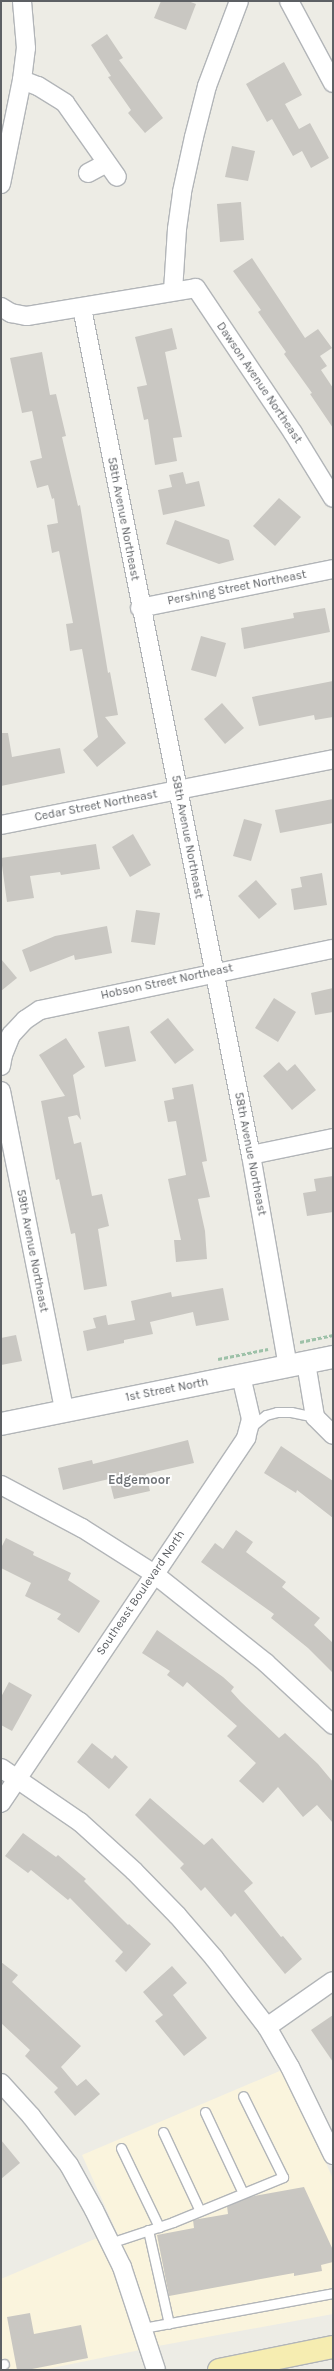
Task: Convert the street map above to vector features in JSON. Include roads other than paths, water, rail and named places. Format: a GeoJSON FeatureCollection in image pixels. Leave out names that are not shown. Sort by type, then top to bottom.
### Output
{"type":"FeatureCollection","features":[{"type":"Feature","properties":{"kind":"main road"},"geometry":{"type":"LineString","coordinates":[[219,2370],[333,2347]]}},
{"type":"Feature","properties":{"kind":"main road"},"geometry":{"type":"LineString","coordinates":[[255,2370],[281,2358]]}},
{"type":"Feature","properties":{"kind":"street"},"geometry":{"type":"LineString","coordinates":[[1,184],[22,80],[26,48],[22,1]]}},
{"type":"Feature","properties":{"kind":"street"},"geometry":{"type":"LineString","coordinates":[[1,307],[11,313],[26,316],[82,308],[173,291],[178,222],[192,144],[207,86],[239,1]]}},
{"type":"Feature","properties":{"kind":"street"},"geometry":{"type":"LineString","coordinates":[[289,1],[333,83]]}},
{"type":"Feature","properties":{"kind":"street"},"geometry":{"type":"LineString","coordinates":[[22,80],[38,86],[65,103],[112,170],[88,173]]}},
{"type":"Feature","properties":{"kind":"street","name":"Dawson Avenue Northeast"},"geometry":{"type":"LineString","coordinates":[[173,291],[196,288],[293,433],[333,498]]}},
{"type":"Feature","properties":{"kind":"street","name":"58th Avenue Northeast"},"geometry":{"type":"LineString","coordinates":[[82,308],[140,608],[251,1155],[297,1364],[315,1417]]}},
{"type":"Feature","properties":{"kind":"street","name":"Pershing Street Northeast"},"geometry":{"type":"LineString","coordinates":[[140,608],[333,569]]}},
{"type":"Feature","properties":{"kind":"street","name":"Cedar Street Northeast"},"geometry":{"type":"LineString","coordinates":[[1,825],[333,759]]}},
{"type":"Feature","properties":{"kind":"street","name":"Hobson Street Northeast"},"geometry":{"type":"LineString","coordinates":[[1,1066],[3,1055],[11,1035],[25,1020],[40,1010],[214,972],[333,949]]}},
{"type":"Feature","properties":{"kind":"street","name":"59th Avenue Northeast"},"geometry":{"type":"LineString","coordinates":[[1,1091],[64,1410]]}},
{"type":"Feature","properties":{"kind":"street"},"geometry":{"type":"LineString","coordinates":[[251,1155],[333,1138]]}},
{"type":"Feature","properties":{"kind":"street","name":"1st Street North"},"geometry":{"type":"LineString","coordinates":[[1,1424],[64,1410],[333,1357]]}},
{"type":"Feature","properties":{"kind":"street"},"geometry":{"type":"LineString","coordinates":[[240,1376],[251,1419],[250,1428]]}},
{"type":"Feature","properties":{"kind":"street"},"geometry":{"type":"LineString","coordinates":[[315,1417],[333,1435]]}},
{"type":"Feature","properties":{"kind":"street","name":"Southeast Boulevard North"},"geometry":{"type":"LineString","coordinates":[[1,1803],[246,1438],[250,1428]]}},
{"type":"Feature","properties":{"kind":"street"},"geometry":{"type":"LineString","coordinates":[[1,1485],[75,1524],[154,1573],[266,1662],[333,1725]]}},
{"type":"Feature","properties":{"kind":"street"},"geometry":{"type":"LineString","coordinates":[[1,1768],[18,1778],[80,1822],[134,1872],[177,1915],[214,1958],[267,2027],[307,2098],[333,2155]]}},
{"type":"Feature","properties":{"kind":"street"},"geometry":{"type":"LineString","coordinates":[[267,2027],[333,1982]]}},
{"type":"Feature","properties":{"kind":"street"},"geometry":{"type":"LineString","coordinates":[[1,2083],[31,2116],[69,2165],[122,2267],[156,2370]]}},
{"type":"Feature","properties":{"kind":"lane"},"geometry":{"type":"LineString","coordinates":[[250,1428],[266,1415],[277,1412],[291,1412],[315,1417]]}},
{"type":"Feature","properties":{"kind":"lane"},"geometry":{"type":"LineString","coordinates":[[110,2243],[159,2227],[283,2177],[243,2096]]}},
{"type":"Feature","properties":{"kind":"lane"},"geometry":{"type":"LineString","coordinates":[[206,2112],[243,2193]]}},
{"type":"Feature","properties":{"kind":"lane"},"geometry":{"type":"LineString","coordinates":[[163,2132],[200,2211]]}},
{"type":"Feature","properties":{"kind":"lane"},"geometry":{"type":"LineString","coordinates":[[121,2148],[159,2227]]}},
{"type":"Feature","properties":{"kind":"lane"},"geometry":{"type":"LineString","coordinates":[[148,2230],[169,2324]]}},
{"type":"Feature","properties":{"kind":"lane"},"geometry":{"type":"LineString","coordinates":[[143,2328],[333,2293]]}},
{"type":"Feature","properties":{"kind":"district","name":"Edgemoor"},"geometry":{"type":"Point","coordinates":[139,1480]}}]}
